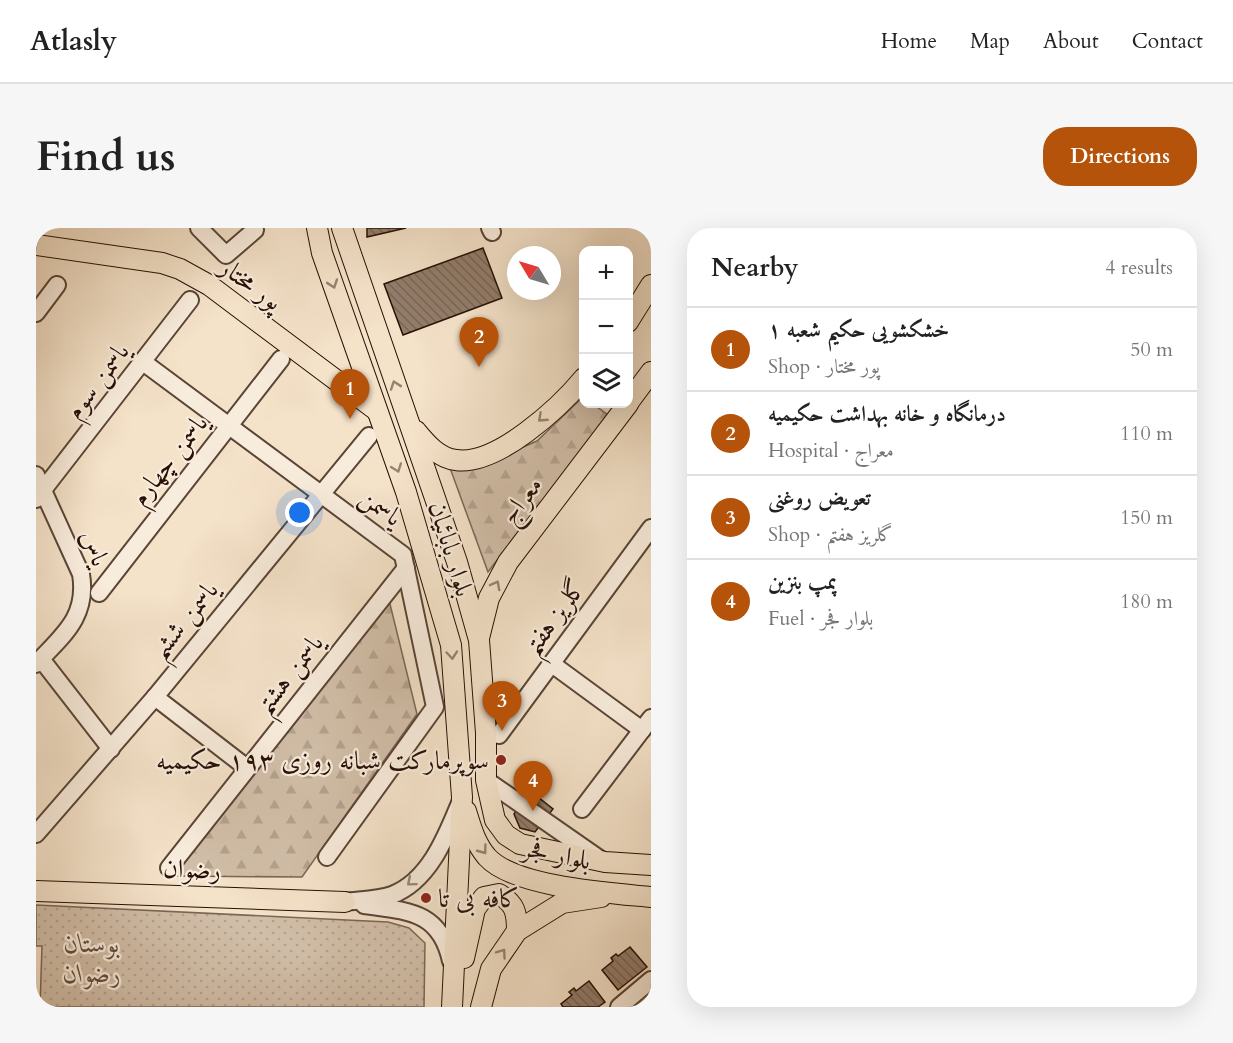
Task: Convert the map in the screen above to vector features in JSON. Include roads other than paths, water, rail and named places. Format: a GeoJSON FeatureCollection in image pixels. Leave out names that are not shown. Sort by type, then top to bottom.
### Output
{"type":"FeatureCollection","features":[{"type":"Feature","properties":{"kind":"main road","name":"بلوار بابائیان"},"geometry":{"type":"LineString","coordinates":[[317,228],[322,253],[406,492],[451,645],[462,797],[453,1007]]}},
{"type":"Feature","properties":{"kind":"main road","name":"بلوار بابائیان"},"geometry":{"type":"LineString","coordinates":[[342,228],[457,562],[479,640],[486,733],[486,780],[495,820],[506,835]]}},
{"type":"Feature","properties":{"kind":"main road","name":"پور مختار"},"geometry":{"type":"LineString","coordinates":[[36,245],[143,259],[180,269],[209,285],[376,410]]}},
{"type":"Feature","properties":{"kind":"main road"},"geometry":{"type":"LineString","coordinates":[[633,314],[651,285]]}},
{"type":"Feature","properties":{"kind":"main road","name":"معراج"},"geometry":{"type":"LineString","coordinates":[[633,396],[651,372]]}},
{"type":"Feature","properties":{"kind":"main road","name":"معراج"},"geometry":{"type":"LineString","coordinates":[[408,422],[432,450],[455,460],[477,458],[502,448],[532,427],[579,383]]}},
{"type":"Feature","properties":{"kind":"main road","name":"معراج"},"geometry":{"type":"LineString","coordinates":[[479,640],[489,598],[508,562],[624,408]]}},
{"type":"Feature","properties":{"kind":"main road","name":"بلوار فجر"},"geometry":{"type":"LineString","coordinates":[[462,797],[474,838],[488,858],[508,872],[558,885],[651,897]]}},
{"type":"Feature","properties":{"kind":"main road","name":"بلوار فجر"},"geometry":{"type":"LineString","coordinates":[[506,835],[520,844],[605,862],[651,865]]}},
{"type":"Feature","properties":{"kind":"main road","name":"رضوان"},"geometry":{"type":"LineString","coordinates":[[36,891],[345,902]]}},
{"type":"Feature","properties":{"kind":"main road"},"geometry":{"type":"LineString","coordinates":[[481,1007],[491,969],[518,931],[562,903],[619,893]]}},
{"type":"Feature","properties":{"kind":"main road"},"geometry":{"type":"LineString","coordinates":[[453,1007],[470,924],[475,909],[484,897],[499,894],[512,902],[517,914],[518,931]]}},
{"type":"Feature","properties":{"kind":"street"},"geometry":{"type":"LineString","coordinates":[[199,228],[226,255],[255,230]]}},
{"type":"Feature","properties":{"kind":"street"},"geometry":{"type":"LineString","coordinates":[[36,313],[57,285]]}},
{"type":"Feature","properties":{"kind":"street","name":"یاسمن سوم"},"geometry":{"type":"LineString","coordinates":[[40,495],[190,300]]}},
{"type":"Feature","properties":{"kind":"street","name":"یاسمن چهارم"},"geometry":{"type":"LineString","coordinates":[[99,593],[281,359]]}},
{"type":"Feature","properties":{"kind":"street","name":"یاسمن"},"geometry":{"type":"LineString","coordinates":[[143,362],[403,555],[435,707],[327,857]]}},
{"type":"Feature","properties":{"kind":"street","name":"یاسمن ششم"},"geometry":{"type":"LineString","coordinates":[[36,834],[155,697],[369,436]]}},
{"type":"Feature","properties":{"kind":"street","name":"یاس"},"geometry":{"type":"LineString","coordinates":[[36,475],[40,495],[81,573],[84,590],[75,623],[39,661]]}},
{"type":"Feature","properties":{"kind":"street","name":"گلریز هفتم"},"geometry":{"type":"LineString","coordinates":[[499,735],[651,528]]}},
{"type":"Feature","properties":{"kind":"street","name":"یاسمن هشتم"},"geometry":{"type":"LineString","coordinates":[[168,868],[406,568]]}},
{"type":"Feature","properties":{"kind":"street"},"geometry":{"type":"LineString","coordinates":[[39,661],[111,749]]}},
{"type":"Feature","properties":{"kind":"street"},"geometry":{"type":"LineString","coordinates":[[552,663],[646,724],[582,809]]}},
{"type":"Feature","properties":{"kind":"street"},"geometry":{"type":"LineString","coordinates":[[155,697],[248,768]]}},
{"type":"Feature","properties":{"kind":"street"},"geometry":{"type":"LineString","coordinates":[[486,780],[605,862]]}},
{"type":"Feature","properties":{"kind":"street"},"geometry":{"type":"LineString","coordinates":[[345,902],[392,895],[410,884],[427,868],[445,838],[462,797]]}},
{"type":"Feature","properties":{"kind":"street"},"geometry":{"type":"LineString","coordinates":[[345,902],[420,915],[438,927],[448,945],[453,973]]}},
{"type":"Feature","properties":{"kind":"street"},"geometry":{"type":"LineString","coordinates":[[619,1007],[651,980]]}},
{"type":"Feature","properties":{"kind":"place","name":"درمانگاه و خانه بهداشت حکیمیه"},"geometry":{"type":"Point","coordinates":[479,367]}},
{"type":"Feature","properties":{"kind":"place","name":"خشکشویی حکیم شعبه ۱"},"geometry":{"type":"Point","coordinates":[350,419]}},
{"type":"Feature","properties":{"kind":"place","name":"تعویض روغنی"},"geometry":{"type":"Point","coordinates":[502,731]}},
{"type":"Feature","properties":{"kind":"place","name":"سوپرمارکت شبانه روزی ۱۹۳ حکیمیه"},"geometry":{"type":"Point","coordinates":[501,760]}},
{"type":"Feature","properties":{"kind":"place","name":"پمپ بنزین"},"geometry":{"type":"Point","coordinates":[533,811]}},
{"type":"Feature","properties":{"kind":"place","name":"کافه بی تا"},"geometry":{"type":"Point","coordinates":[426,898]}},
{"type":"Feature","properties":{"kind":"park label","name":"بوستان رضوان"},"geometry":{"type":"Point","coordinates":[92,958]}}]}
